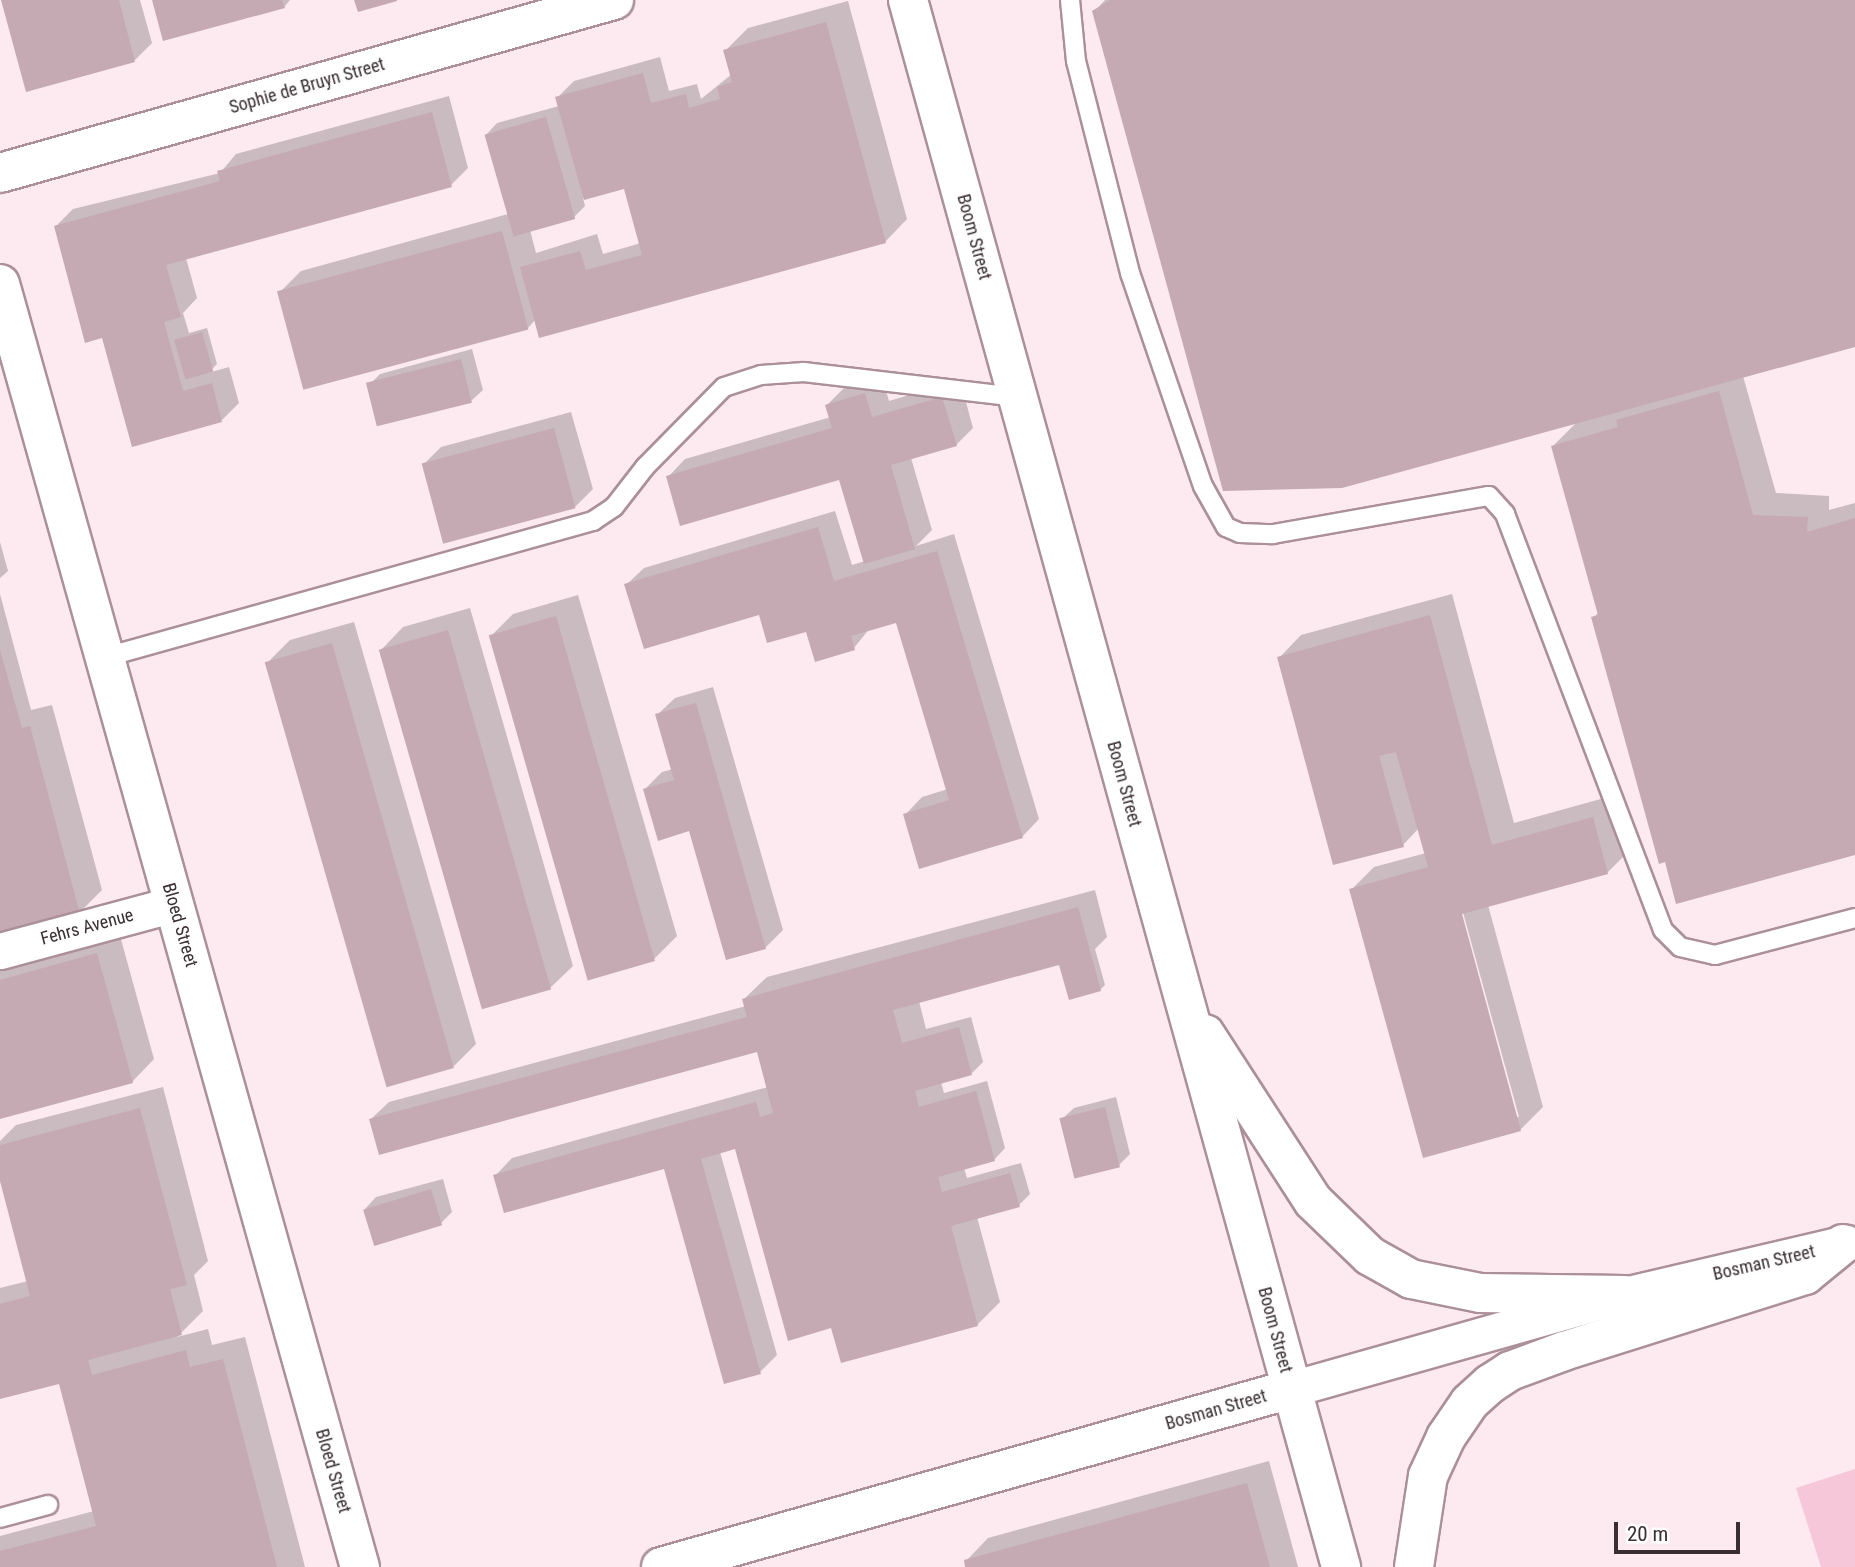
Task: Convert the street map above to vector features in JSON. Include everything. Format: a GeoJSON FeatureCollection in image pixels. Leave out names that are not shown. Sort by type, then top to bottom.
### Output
{"type":"FeatureCollection","features":[{"type":"Feature","properties":{"kind":"main road","name":"Sophie de Bruyn Street"},"geometry":{"type":"LineString","coordinates":[[0,173],[614,0]]}},
{"type":"Feature","properties":{"kind":"main road","name":"Boom Street"},"geometry":{"type":"LineString","coordinates":[[908,0],[1341,1567]]}},
{"type":"Feature","properties":{"kind":"main road","name":"Bloed Street"},"geometry":{"type":"LineString","coordinates":[[0,284],[360,1567]]}},
{"type":"Feature","properties":{"kind":"main road"},"geometry":{"type":"LineString","coordinates":[[1184,1000],[1313,1201],[1370,1256],[1411,1279],[1480,1293],[1624,1295]]}},
{"type":"Feature","properties":{"kind":"main road"},"geometry":{"type":"LineString","coordinates":[[1414,1567],[1428,1476],[1446,1437],[1470,1402],[1490,1384],[1510,1371],[1564,1351],[1805,1275],[1849,1243]]}},
{"type":"Feature","properties":{"kind":"main road","name":"Bosman Street"},"geometry":{"type":"LineString","coordinates":[[661,1567],[1291,1389]]}},
{"type":"Feature","properties":{"kind":"street","name":"Fehrs Avenue"},"geometry":{"type":"LineString","coordinates":[[0,951],[174,904]]}},
{"type":"Feature","properties":{"kind":"street","name":"Bosman Street"},"geometry":{"type":"LineString","coordinates":[[1291,1389],[1624,1295],[1849,1243]]}},
{"type":"Feature","properties":{"kind":"lane"},"geometry":{"type":"LineString","coordinates":[[1070,0],[1076,61],[1130,273],[1203,486],[1226,527],[1240,533],[1273,534],[1489,496],[1505,514],[1663,930],[1681,947],[1715,955],[1855,918]]}},
{"type":"Feature","properties":{"kind":"lane"},"geometry":{"type":"LineString","coordinates":[[106,657],[593,521],[614,507],[645,467],[724,387],[761,375],[804,372],[1018,397]]}},
{"type":"Feature","properties":{"kind":"lane"},"geometry":{"type":"LineString","coordinates":[[0,1518],[48,1505]]}},
{"type":"Feature","properties":{"kind":"shaded area"},"geometry":{"type":"Polygon","coordinates":[[[1855,1469],[1855,1567],[1821,1567],[1796,1488],[1855,1469]]]}},
{"type":"Feature","properties":{"kind":"building"},"geometry":{"type":"Polygon","coordinates":[[[1,0],[119,0],[135,62],[26,92],[1,0]]]}},
{"type":"Feature","properties":{"kind":"building"},"geometry":{"type":"Polygon","coordinates":[[[152,0],[282,0],[285,8],[163,41],[152,0]]]}},
{"type":"Feature","properties":{"kind":"building"},"geometry":{"type":"Polygon","coordinates":[[[354,0],[397,0],[397,1],[358,12],[354,0]]]}},
{"type":"Feature","properties":{"kind":"building"},"geometry":{"type":"Polygon","coordinates":[[[1110,0],[1855,0],[1855,347],[1342,488],[1223,491],[1092,11],[1110,0]]]}},
{"type":"Feature","properties":{"kind":"building"},"geometry":{"type":"Polygon","coordinates":[[[826,22],[886,243],[539,338],[520,267],[580,251],[586,270],[642,255],[624,189],[584,200],[555,97],[643,73],[651,103],[686,94],[689,108],[720,99],[717,87],[732,82],[723,50],[826,22]]]}},
{"type":"Feature","properties":{"kind":"building"},"geometry":{"type":"Polygon","coordinates":[[[432,112],[452,187],[166,265],[181,317],[164,322],[183,391],[212,383],[222,422],[132,447],[102,338],[85,343],[54,226],[220,181],[217,171],[432,112]]]}},
{"type":"Feature","properties":{"kind":"building"},"geometry":{"type":"Polygon","coordinates":[[[546,117],[575,219],[514,237],[484,135],[546,117]]]}},
{"type":"Feature","properties":{"kind":"building"},"geometry":{"type":"Polygon","coordinates":[[[502,231],[528,330],[303,390],[277,291],[502,231]]]}},
{"type":"Feature","properties":{"kind":"building"},"geometry":{"type":"Polygon","coordinates":[[[202,332],[213,371],[185,379],[174,340],[202,332]]]}},
{"type":"Feature","properties":{"kind":"building"},"geometry":{"type":"Polygon","coordinates":[[[461,359],[472,403],[377,426],[366,383],[461,359]]]}},
{"type":"Feature","properties":{"kind":"building"},"geometry":{"type":"Polygon","coordinates":[[[1719,391],[1753,515],[1808,517],[1807,532],[1855,518],[1855,855],[1676,904],[1665,862],[1659,864],[1591,617],[1598,615],[1551,446],[1618,427],[1616,420],[1719,391]]]}},
{"type":"Feature","properties":{"kind":"building"},"geometry":{"type":"Polygon","coordinates":[[[865,393],[872,417],[942,397],[957,446],[891,465],[915,549],[864,564],[839,480],[680,526],[666,476],[832,428],[825,405],[865,393]]]}},
{"type":"Feature","properties":{"kind":"building"},"geometry":{"type":"Polygon","coordinates":[[[554,428],[575,508],[443,544],[422,463],[554,428]]]}},
{"type":"Feature","properties":{"kind":"building"},"geometry":{"type":"Polygon","coordinates":[[[818,527],[834,581],[937,551],[1023,838],[919,869],[903,814],[949,800],[896,623],[851,636],[855,650],[815,662],[806,632],[767,643],[759,615],[644,649],[624,584],[818,527]]]}},
{"type":"Feature","properties":{"kind":"building"},"geometry":{"type":"Polygon","coordinates":[[[1430,615],[1492,845],[1593,817],[1608,874],[1462,914],[1521,1131],[1423,1158],[1349,889],[1428,867],[1396,752],[1379,756],[1404,847],[1333,865],[1277,657],[1430,615]]]}},
{"type":"Feature","properties":{"kind":"building"},"geometry":{"type":"Polygon","coordinates":[[[556,616],[655,961],[588,980],[489,635],[556,616]]]}},
{"type":"Feature","properties":{"kind":"building"},"geometry":{"type":"Polygon","coordinates":[[[448,630],[551,990],[482,1009],[379,650],[448,630]]]}},
{"type":"Feature","properties":{"kind":"building"},"geometry":{"type":"Polygon","coordinates":[[[332,643],[454,1068],[387,1087],[265,662],[332,643]]]}},
{"type":"Feature","properties":{"kind":"building"},"geometry":{"type":"Polygon","coordinates":[[[0,650],[22,728],[30,726],[80,914],[0,936],[0,650]]]}},
{"type":"Feature","properties":{"kind":"building"},"geometry":{"type":"Polygon","coordinates":[[[696,703],[766,949],[726,960],[689,831],[658,841],[643,789],[674,780],[655,714],[696,703]]]}},
{"type":"Feature","properties":{"kind":"building"},"geometry":{"type":"Polygon","coordinates":[[[1078,907],[1101,991],[1069,1000],[1059,965],[893,1010],[902,1043],[959,1027],[972,1075],[915,1091],[919,1107],[976,1091],[995,1161],[938,1177],[942,1192],[1010,1173],[1020,1207],[951,1226],[978,1326],[841,1363],[831,1328],[788,1341],[735,1149],[701,1159],[761,1374],[724,1384],[664,1169],[504,1213],[493,1175],[756,1102],[760,1117],[773,1113],[757,1052],[379,1155],[369,1119],[747,1017],[742,999],[1078,907]]]}},
{"type":"Feature","properties":{"kind":"building"},"geometry":{"type":"Polygon","coordinates":[[[97,953],[133,1083],[0,1119],[0,980],[97,953]]]}},
{"type":"Feature","properties":{"kind":"building"},"geometry":{"type":"Polygon","coordinates":[[[1105,1107],[1120,1167],[1074,1179],[1059,1118],[1105,1107]]]}},
{"type":"Feature","properties":{"kind":"building"},"geometry":{"type":"Polygon","coordinates":[[[140,1108],[187,1285],[170,1289],[182,1335],[88,1360],[92,1375],[186,1350],[190,1367],[223,1359],[277,1567],[0,1567],[0,1551],[96,1526],[59,1384],[0,1399],[0,1304],[30,1296],[0,1181],[0,1145],[140,1108]]]}},
{"type":"Feature","properties":{"kind":"building"},"geometry":{"type":"Polygon","coordinates":[[[431,1189],[442,1225],[374,1246],[363,1210],[431,1189]]]}},
{"type":"Feature","properties":{"kind":"building"},"geometry":{"type":"Polygon","coordinates":[[[1247,1483],[1270,1567],[965,1567],[964,1560],[1247,1483]]]}}]}
